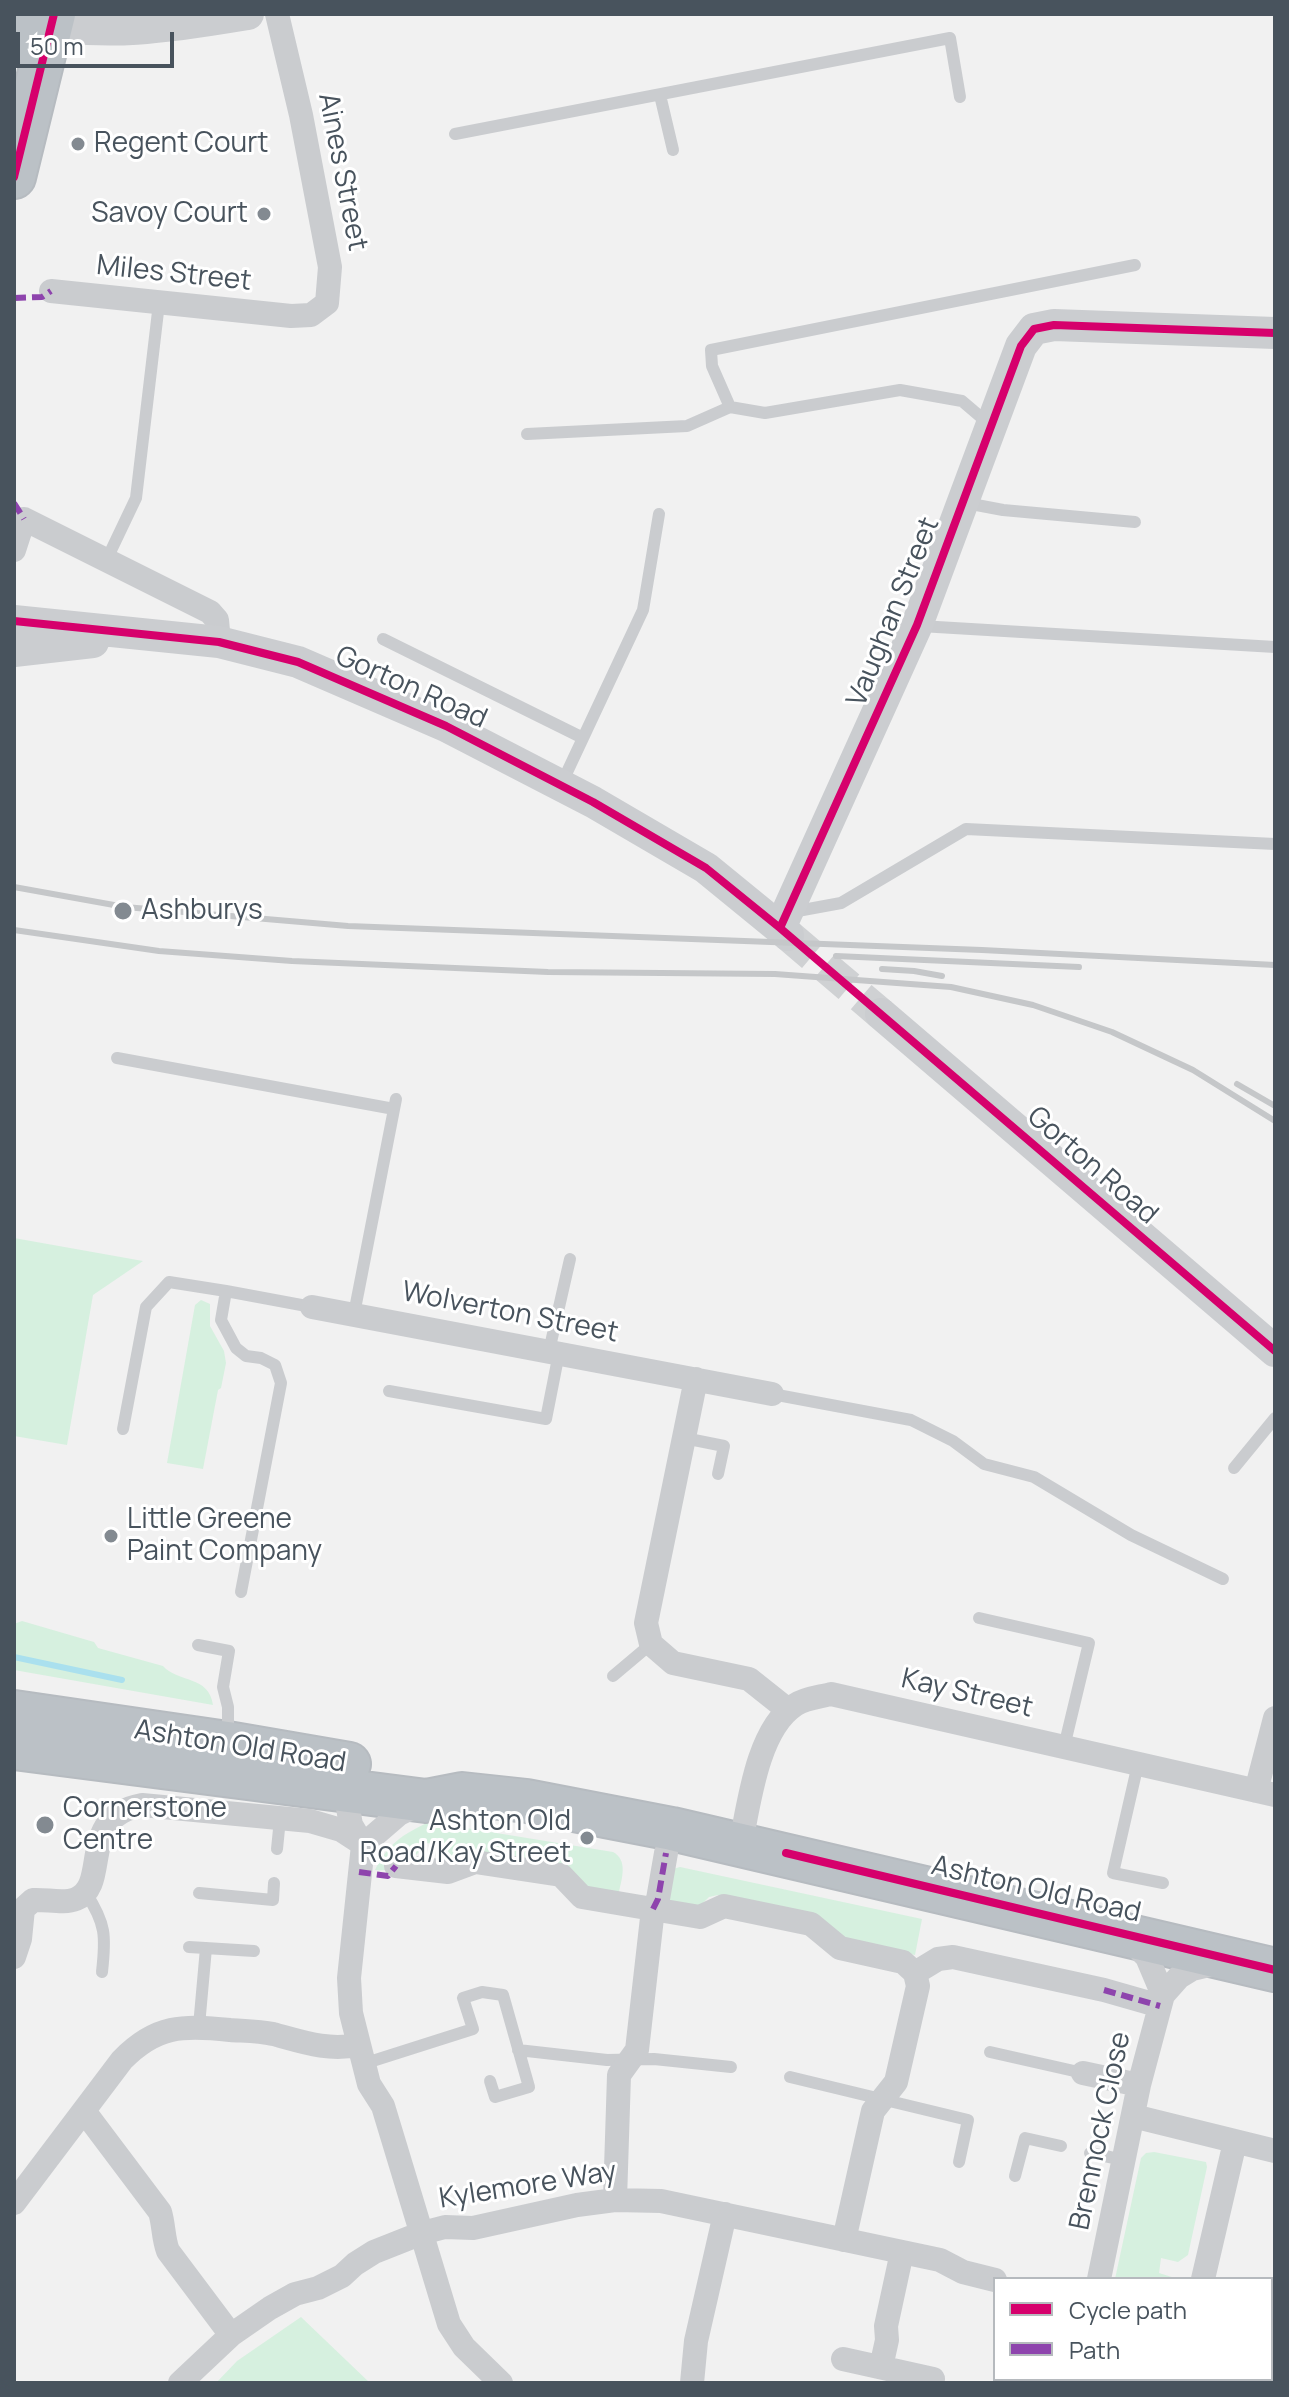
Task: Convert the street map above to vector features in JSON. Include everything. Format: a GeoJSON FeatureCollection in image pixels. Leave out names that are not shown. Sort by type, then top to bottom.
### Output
{"type":"FeatureCollection","features":[{"type":"Feature","properties":{"kind":"highway"},"geometry":{"type":"LineString","coordinates":[[14,177],[29,22]]}},
{"type":"Feature","properties":{"kind":"highway","name":"Ashton Old Road"},"geometry":{"type":"LineString","coordinates":[[14,1712],[432,1777],[444,1798]]}},
{"type":"Feature","properties":{"kind":"highway","name":"Ashton Old Road"},"geometry":{"type":"LineString","coordinates":[[24,1752],[345,1791],[527,1801],[741,1843],[1275,1970]]}},
{"type":"Feature","properties":{"kind":"street"},"geometry":{"type":"LineString","coordinates":[[162,14],[209,21]]}},
{"type":"Feature","properties":{"kind":"street"},"geometry":{"type":"LineString","coordinates":[[29,22],[147,29],[248,14]]}},
{"type":"Feature","properties":{"kind":"street","name":"Aines Street"},"geometry":{"type":"LineString","coordinates":[[277,14],[301,115],[330,267],[327,303],[311,315],[291,316]]}},
{"type":"Feature","properties":{"kind":"street","name":"Miles Street"},"geometry":{"type":"LineString","coordinates":[[51,291],[291,316]]}},
{"type":"Feature","properties":{"kind":"street","name":"Vaughan Street"},"geometry":{"type":"LineString","coordinates":[[785,925],[917,625],[1021,346],[1034,329],[1054,325],[1275,333]]}},
{"type":"Feature","properties":{"kind":"street"},"geometry":{"type":"LineString","coordinates":[[14,550],[24,519],[210,612],[217,620],[219,642]]}},
{"type":"Feature","properties":{"kind":"street"},"geometry":{"type":"LineString","coordinates":[[165,637],[172,594]]}},
{"type":"Feature","properties":{"kind":"street","name":"Gorton Road"},"geometry":{"type":"LineString","coordinates":[[14,621],[219,642],[298,662],[446,726],[561,785],[706,868],[785,925]]}},
{"type":"Feature","properties":{"kind":"street","name":"Gorton Road"},"geometry":{"type":"LineString","coordinates":[[18,653],[84,643],[165,637]]}},
{"type":"Feature","properties":{"kind":"street","name":"Gorton Road"},"geometry":{"type":"LineString","coordinates":[[881,1014],[1275,1351]]}},
{"type":"Feature","properties":{"kind":"street","name":"Wolverton Street"},"geometry":{"type":"LineString","coordinates":[[312,1307],[772,1394]]}},
{"type":"Feature","properties":{"kind":"street"},"geometry":{"type":"LineString","coordinates":[[696,1379],[646,1623],[651,1644],[673,1663],[749,1679],[788,1710],[766,1740],[741,1843]]}},
{"type":"Feature","properties":{"kind":"street","name":"Kay Street"},"geometry":{"type":"LineString","coordinates":[[788,1710],[799,1702],[831,1694],[1266,1793]]}},
{"type":"Feature","properties":{"kind":"street"},"geometry":{"type":"LineString","coordinates":[[1266,1793],[1275,1718]]}},
{"type":"Feature","properties":{"kind":"street"},"geometry":{"type":"LineString","coordinates":[[345,1791],[351,1825],[363,1845],[349,1978],[351,2013],[360,2054],[369,2084],[383,2106],[449,2324],[464,2347],[501,2383]]}},
{"type":"Feature","properties":{"kind":"street"},"geometry":{"type":"LineString","coordinates":[[363,1845],[399,1814],[444,1798]]}},
{"type":"Feature","properties":{"kind":"street"},"geometry":{"type":"LineString","coordinates":[[17,1946],[23,1909],[33,1900],[66,1901],[86,1893],[91,1884],[100,1837],[107,1823],[131,1807],[142,1805],[310,1821],[341,1830],[363,1845]]}},
{"type":"Feature","properties":{"kind":"street"},"geometry":{"type":"LineString","coordinates":[[615,2200],[619,2075],[637,2050],[653,1909],[658,1899],[666,1853]]}},
{"type":"Feature","properties":{"kind":"street"},"geometry":{"type":"LineString","coordinates":[[396,1866],[448,1872],[475,1862],[561,1875],[582,1897],[700,1917],[724,1906],[811,1924],[840,1948],[903,1962],[915,1973],[918,1986],[896,2082],[873,2111],[844,2240]]}},
{"type":"Feature","properties":{"kind":"street"},"geometry":{"type":"LineString","coordinates":[[1123,1933],[1147,1957],[1162,2001]]}},
{"type":"Feature","properties":{"kind":"street"},"geometry":{"type":"LineString","coordinates":[[915,1973],[938,1959],[953,1957],[1162,2001]]}},
{"type":"Feature","properties":{"kind":"street"},"geometry":{"type":"LineString","coordinates":[[1162,2001],[1179,1977],[1192,1969],[1235,1960]]}},
{"type":"Feature","properties":{"kind":"street","name":"Brennock Close"},"geometry":{"type":"LineString","coordinates":[[1099,2277],[1139,2085],[1162,2001]]}},
{"type":"Feature","properties":{"kind":"street"},"geometry":{"type":"LineString","coordinates":[[14,2203],[122,2060],[138,2044],[157,2034],[176,2027],[199,2026],[272,2034],[360,2054]]}},
{"type":"Feature","properties":{"kind":"street"},"geometry":{"type":"LineString","coordinates":[[1083,2073],[1139,2085]]}},
{"type":"Feature","properties":{"kind":"street"},"geometry":{"type":"LineString","coordinates":[[84,2111],[160,2212],[168,2251],[231,2335]]}},
{"type":"Feature","properties":{"kind":"street"},"geometry":{"type":"LineString","coordinates":[[1133,2116],[1275,2151]]}},
{"type":"Feature","properties":{"kind":"street"},"geometry":{"type":"LineString","coordinates":[[1203,2277],[1235,2142]]}},
{"type":"Feature","properties":{"kind":"street","name":"Kylemore Way"},"geometry":{"type":"LineString","coordinates":[[180,2383],[231,2335],[295,2294],[318,2288],[342,2276],[374,2252],[445,2227],[473,2228],[577,2205],[615,2200],[661,2201],[725,2214],[940,2260],[963,2272],[993,2280]]}},
{"type":"Feature","properties":{"kind":"street"},"geometry":{"type":"LineString","coordinates":[[692,2383],[696,2341],[725,2214]]}},
{"type":"Feature","properties":{"kind":"street"},"geometry":{"type":"LineString","coordinates":[[881,2367],[887,2340],[886,2326],[902,2252]]}},
{"type":"Feature","properties":{"kind":"street"},"geometry":{"type":"LineString","coordinates":[[843,2359],[933,2379]]}},
{"type":"Feature","properties":{"kind":"lane"},"geometry":{"type":"LineString","coordinates":[[455,134],[950,38],[960,97]]}},
{"type":"Feature","properties":{"kind":"lane"},"geometry":{"type":"LineString","coordinates":[[660,95],[673,150]]}},
{"type":"Feature","properties":{"kind":"lane"},"geometry":{"type":"LineString","coordinates":[[730,407],[712,366],[711,350],[1135,265]]}},
{"type":"Feature","properties":{"kind":"lane"},"geometry":{"type":"LineString","coordinates":[[106,561],[136,498],[159,303]]}},
{"type":"Feature","properties":{"kind":"lane"},"geometry":{"type":"LineString","coordinates":[[527,434],[687,426],[730,407],[765,413],[900,390],[962,401],[991,426]]}},
{"type":"Feature","properties":{"kind":"lane"},"geometry":{"type":"LineString","coordinates":[[963,503],[1003,510],[1135,522]]}},
{"type":"Feature","properties":{"kind":"lane"},"geometry":{"type":"LineString","coordinates":[[561,785],[643,610],[659,514]]}},
{"type":"Feature","properties":{"kind":"lane"},"geometry":{"type":"LineString","coordinates":[[917,625],[1275,647]]}},
{"type":"Feature","properties":{"kind":"lane"},"geometry":{"type":"LineString","coordinates":[[383,639],[583,738]]}},
{"type":"Feature","properties":{"kind":"lane"},"geometry":{"type":"LineString","coordinates":[[785,925],[841,903],[966,829],[1275,844]]}},
{"type":"Feature","properties":{"kind":"lane"},"geometry":{"type":"LineString","coordinates":[[117,1058],[395,1104],[354,1314]]}},
{"type":"Feature","properties":{"kind":"lane"},"geometry":{"type":"LineString","coordinates":[[389,1391],[546,1419],[570,1259]]}},
{"type":"Feature","properties":{"kind":"lane"},"geometry":{"type":"LineString","coordinates":[[123,1429],[146,1307],[169,1282],[312,1307]]}},
{"type":"Feature","properties":{"kind":"lane"},"geometry":{"type":"LineString","coordinates":[[226,1291],[221,1320],[236,1348],[246,1356],[261,1358],[275,1365],[281,1383],[241,1592]]}},
{"type":"Feature","properties":{"kind":"lane"},"geometry":{"type":"LineString","coordinates":[[772,1394],[911,1420],[953,1441],[984,1464],[1034,1477],[1131,1535],[1223,1579]]}},
{"type":"Feature","properties":{"kind":"lane"},"geometry":{"type":"LineString","coordinates":[[1234,1468],[1275,1418]]}},
{"type":"Feature","properties":{"kind":"lane"},"geometry":{"type":"LineString","coordinates":[[684,1438],[724,1446],[718,1474]]}},
{"type":"Feature","properties":{"kind":"lane"},"geometry":{"type":"LineString","coordinates":[[979,1618],[1089,1643],[1064,1747]]}},
{"type":"Feature","properties":{"kind":"lane"},"geometry":{"type":"LineString","coordinates":[[613,1676],[651,1644]]}},
{"type":"Feature","properties":{"kind":"lane"},"geometry":{"type":"LineString","coordinates":[[198,1645],[229,1651],[223,1687],[230,1726],[227,1743]]}},
{"type":"Feature","properties":{"kind":"lane"},"geometry":{"type":"LineString","coordinates":[[1138,1764],[1113,1873],[1163,1883]]}},
{"type":"Feature","properties":{"kind":"lane"},"geometry":{"type":"LineString","coordinates":[[277,1849],[280,1819]]}},
{"type":"Feature","properties":{"kind":"lane"},"geometry":{"type":"LineString","coordinates":[[199,1893],[273,1900],[274,1883]]}},
{"type":"Feature","properties":{"kind":"lane"},"geometry":{"type":"LineString","coordinates":[[86,1893],[96,1909],[106,1939],[102,1972]]}},
{"type":"Feature","properties":{"kind":"lane"},"geometry":{"type":"LineString","coordinates":[[189,1947],[254,1951]]}},
{"type":"Feature","properties":{"kind":"lane"},"geometry":{"type":"LineString","coordinates":[[199,2026],[206,1948]]}},
{"type":"Feature","properties":{"kind":"lane"},"geometry":{"type":"LineString","coordinates":[[360,2054],[473,2029],[463,1998],[482,1992],[503,1995],[529,2087],[495,2097],[490,2081]]}},
{"type":"Feature","properties":{"kind":"lane"},"geometry":{"type":"LineString","coordinates":[[518,2050],[731,2067]]}},
{"type":"Feature","properties":{"kind":"lane"},"geometry":{"type":"LineString","coordinates":[[990,2052],[1083,2073]]}},
{"type":"Feature","properties":{"kind":"lane"},"geometry":{"type":"LineString","coordinates":[[790,2077],[968,2120],[959,2162]]}},
{"type":"Feature","properties":{"kind":"lane"},"geometry":{"type":"LineString","coordinates":[[1015,2176],[1025,2138],[1061,2146]]}},
{"type":"Feature","properties":{"kind":"lane"},"geometry":{"type":"LineString","coordinates":[[1090,2153],[1124,2160]]}},
{"type":"Feature","properties":{"kind":"green space"},"geometry":{"type":"Polygon","coordinates":[[[14,1238],[143,1261],[93,1295],[67,1445],[14,1436],[14,1238]]]}},
{"type":"Feature","properties":{"kind":"green space"},"geometry":{"type":"Polygon","coordinates":[[[201,1300],[210,1304],[210,1326],[224,1351],[226,1363],[203,1469],[167,1463],[195,1305],[201,1300]]]}},
{"type":"Feature","properties":{"kind":"green space"},"geometry":{"type":"Polygon","coordinates":[[[22,1621],[94,1642],[98,1648],[163,1666],[206,1689],[213,1705],[14,1670],[14,1624],[22,1621]]]}},
{"type":"Feature","properties":{"kind":"green space"},"geometry":{"type":"Polygon","coordinates":[[[429,1822],[613,1852],[622,1864],[619,1892],[586,1887],[562,1867],[467,1851],[448,1860],[443,1858],[440,1844],[424,1843],[416,1855],[404,1864],[375,1870],[397,1841],[429,1822]]]}},
{"type":"Feature","properties":{"kind":"green space"},"geometry":{"type":"Polygon","coordinates":[[[680,1867],[922,1919],[915,1955],[843,1940],[819,1917],[718,1895],[709,1897],[699,1907],[663,1901],[673,1869],[680,1867]]]}},
{"type":"Feature","properties":{"kind":"green space"},"geometry":{"type":"Polygon","coordinates":[[[1146,2153],[1206,2162],[1188,2255],[1178,2262],[1161,2258],[1159,2273],[1172,2277],[1115,2277],[1141,2158],[1146,2153]]]}},
{"type":"Feature","properties":{"kind":"green space"},"geometry":{"type":"Polygon","coordinates":[[[301,2317],[370,2383],[216,2383],[237,2361],[301,2317]]]}},
{"type":"Feature","properties":{"kind":"waterway"},"geometry":{"type":"LineString","coordinates":[[14,1657],[122,1680]]}},
{"type":"Feature","properties":{"kind":"tunnel"},"geometry":{"type":"LineString","coordinates":[[788,935],[881,1014]]}},
{"type":"Feature","properties":{"kind":"railway"},"geometry":{"type":"LineString","coordinates":[[14,887],[125,907],[348,926],[982,950],[1275,965]]}},
{"type":"Feature","properties":{"kind":"railway"},"geometry":{"type":"LineString","coordinates":[[14,930],[159,951],[292,961],[548,972],[775,974],[951,987],[1033,1005],[1112,1032],[1193,1070],[1275,1121]]}},
{"type":"Feature","properties":{"kind":"railway"},"geometry":{"type":"LineString","coordinates":[[836,956],[1079,967]]}},
{"type":"Feature","properties":{"kind":"railway"},"geometry":{"type":"LineString","coordinates":[[882,969],[942,976]]}},
{"type":"Feature","properties":{"kind":"railway"},"geometry":{"type":"LineString","coordinates":[[1237,1084],[1275,1106]]}},
{"type":"Feature","properties":{"kind":"marked path"},"geometry":{"type":"LineString","coordinates":[[14,298],[42,297],[51,291]]}},
{"type":"Feature","properties":{"kind":"marked path"},"geometry":{"type":"LineString","coordinates":[[14,503],[24,519]]}},
{"type":"Feature","properties":{"kind":"marked path"},"geometry":{"type":"LineString","coordinates":[[653,1909],[658,1899],[666,1853]]}},
{"type":"Feature","properties":{"kind":"marked path"},"geometry":{"type":"LineString","coordinates":[[359,1872],[388,1876],[396,1866]]}},
{"type":"Feature","properties":{"kind":"marked path"},"geometry":{"type":"LineString","coordinates":[[1104,1990],[1160,2006]]}},
{"type":"Feature","properties":{"kind":"cycle path"},"geometry":{"type":"LineString","coordinates":[[14,177],[54,14]]}},
{"type":"Feature","properties":{"kind":"cycle path"},"geometry":{"type":"LineString","coordinates":[[780,928],[917,625],[1021,346],[1034,329],[1054,325],[1275,333]]}},
{"type":"Feature","properties":{"kind":"cycle path"},"geometry":{"type":"LineString","coordinates":[[14,621],[219,642],[298,662],[446,726],[593,802],[706,868],[1275,1351]]}},
{"type":"Feature","properties":{"kind":"cycle path"},"geometry":{"type":"LineString","coordinates":[[786,1853],[1275,1970]]}},
{"type":"Feature","properties":{"kind":"place","name":"Regent Court"},"geometry":{"type":"Point","coordinates":[78,144]}},
{"type":"Feature","properties":{"kind":"place","name":"Savoy Court"},"geometry":{"type":"Point","coordinates":[264,214]}},
{"type":"Feature","properties":{"kind":"place","name":"Ashburys"},"geometry":{"type":"Point","coordinates":[123,911]}},
{"type":"Feature","properties":{"kind":"place","name":"Little Greene Paint Company"},"geometry":{"type":"Point","coordinates":[111,1536]}},
{"type":"Feature","properties":{"kind":"place","name":"Cornerstone Centre"},"geometry":{"type":"Point","coordinates":[45,1825]}},
{"type":"Feature","properties":{"kind":"place","name":"Ashton Old Road/Kay Street"},"geometry":{"type":"Point","coordinates":[587,1838]}}]}
